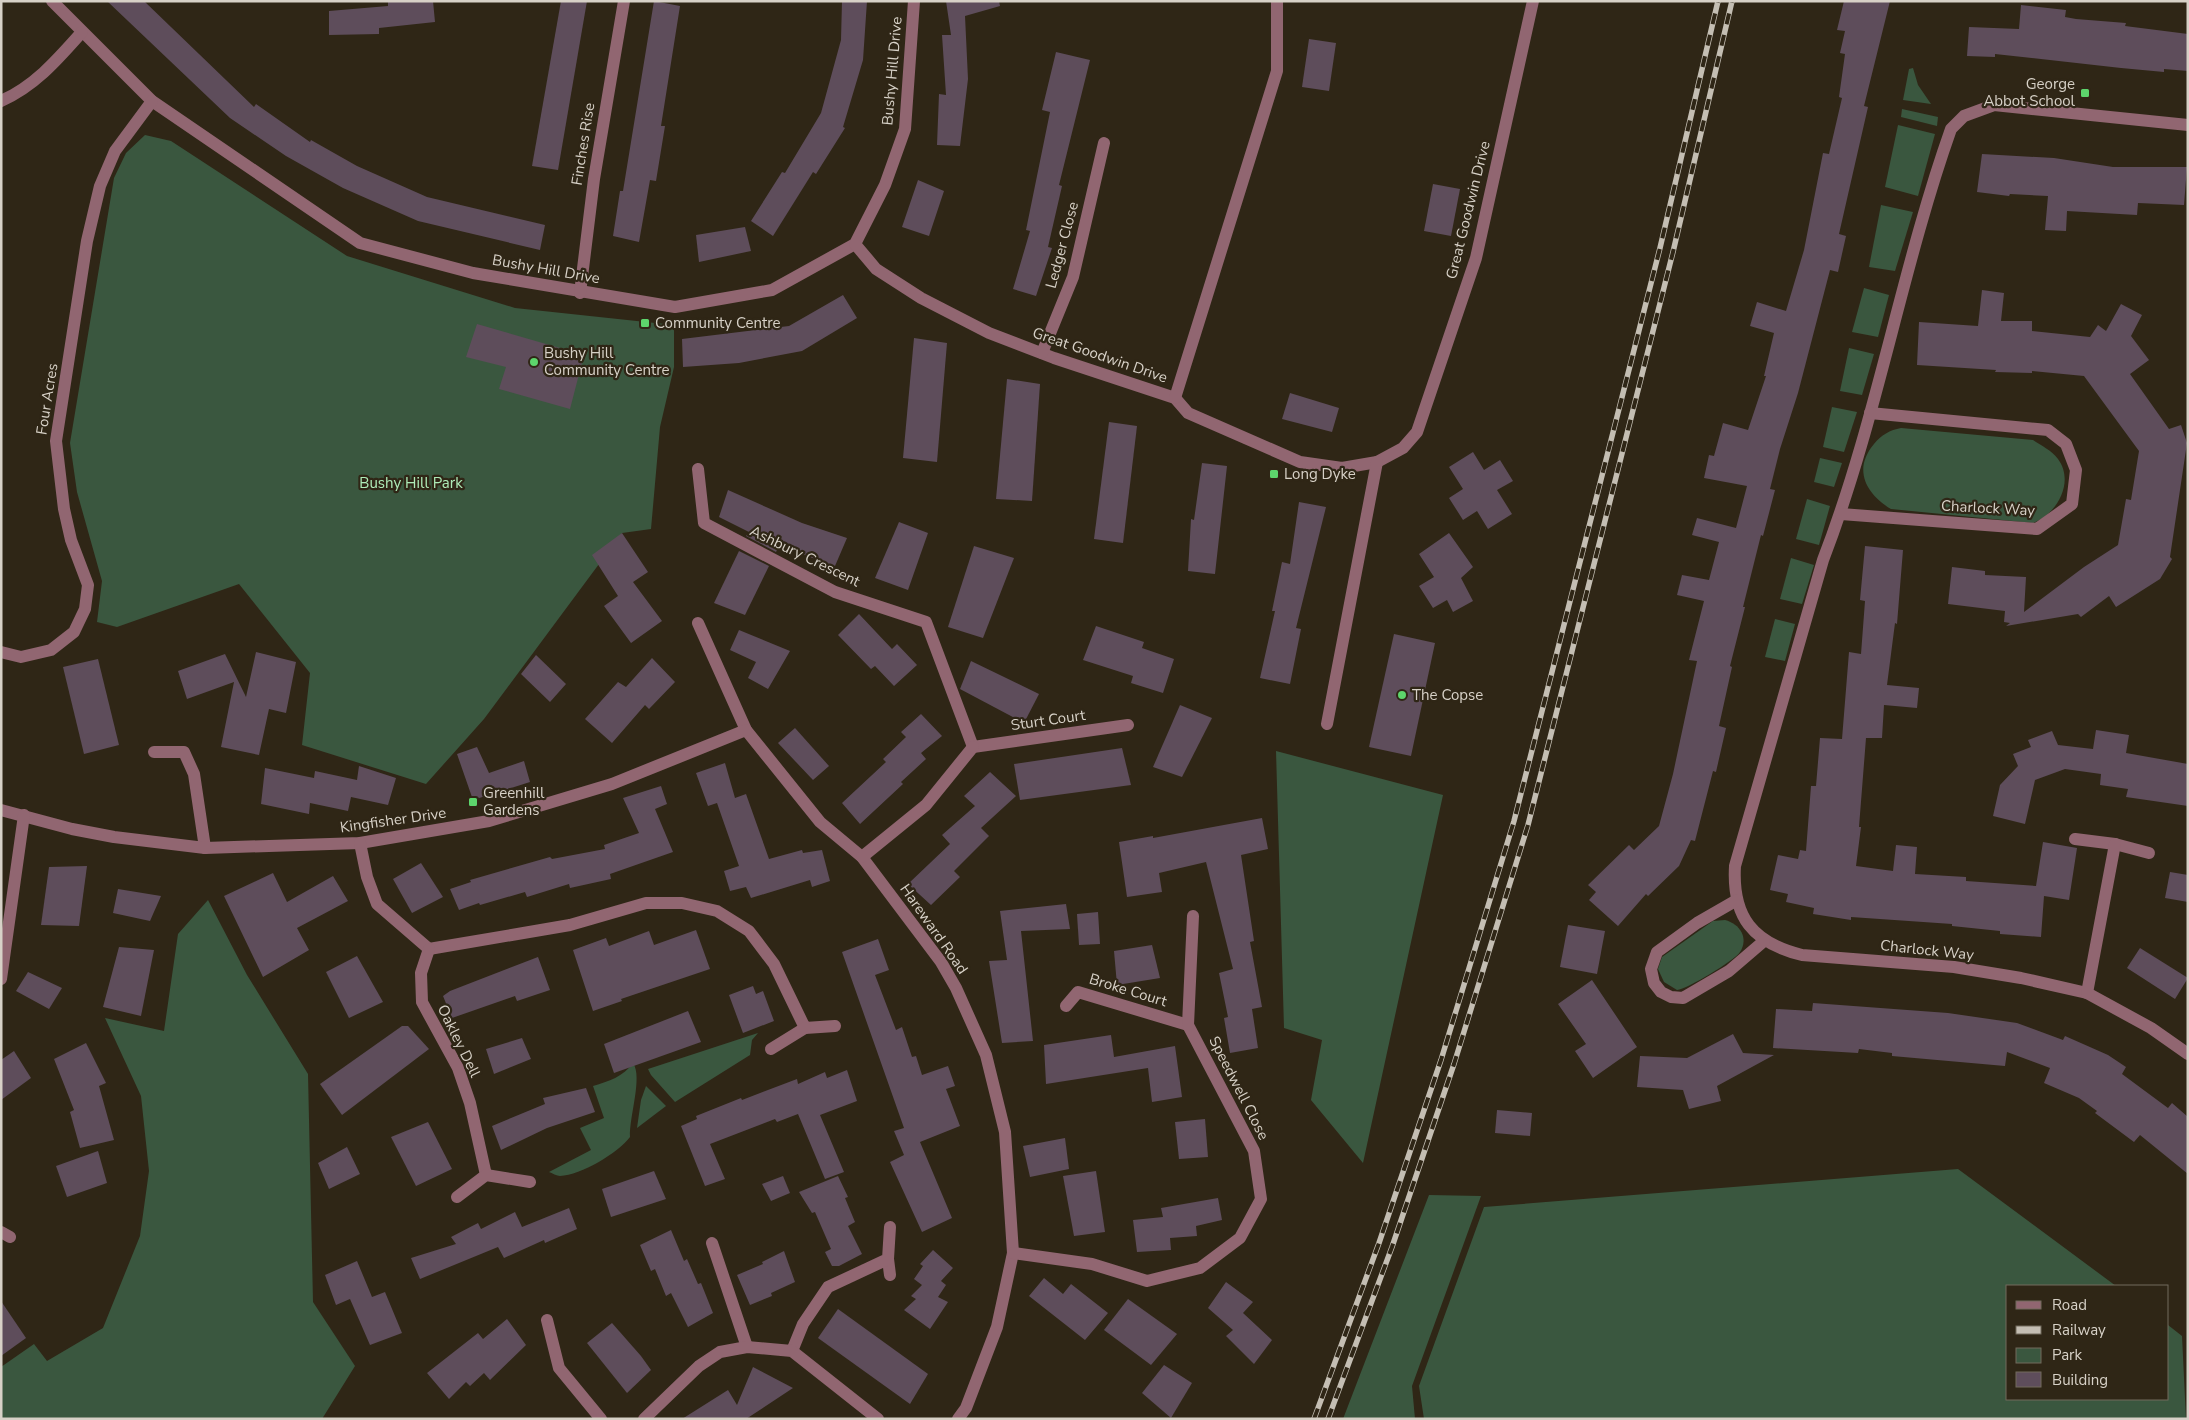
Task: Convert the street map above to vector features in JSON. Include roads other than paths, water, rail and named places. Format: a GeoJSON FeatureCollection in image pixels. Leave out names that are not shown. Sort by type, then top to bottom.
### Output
{"type":"FeatureCollection","features":[{"type":"Feature","properties":{"kind":"street","name":"Bushy Hill Drive"},"geometry":{"type":"LineString","coordinates":[[52,1],[152,101],[360,243],[473,273],[580,293],[674,307],[772,290],[855,244],[885,185],[905,129],[914,1]]}},
{"type":"Feature","properties":{"kind":"street","name":"Finches Rise"},"geometry":{"type":"LineString","coordinates":[[580,293],[594,179],[624,1]]}},
{"type":"Feature","properties":{"kind":"street"},"geometry":{"type":"LineString","coordinates":[[1175,398],[1277,71],[1277,1]]}},
{"type":"Feature","properties":{"kind":"street","name":"Great Goodwin Drive"},"geometry":{"type":"LineString","coordinates":[[855,244],[876,269],[921,298],[989,333],[1175,398],[1188,413],[1300,462],[1342,468],[1377,462],[1402,448],[1417,432],[1445,350],[1476,258],[1533,1]]}},
{"type":"Feature","properties":{"kind":"street"},"geometry":{"type":"LineString","coordinates":[[1,101],[15,95],[46,72],[82,32]]}},
{"type":"Feature","properties":{"kind":"street","name":"Four Acres"},"geometry":{"type":"LineString","coordinates":[[1,652],[20,657],[51,650],[74,632],[85,609],[88,585],[71,540],[64,509],[56,441],[87,241],[100,186],[115,151],[152,101]]}},
{"type":"Feature","properties":{"kind":"street","name":"Charlock Way"},"geometry":{"type":"LineString","coordinates":[[2188,125],[1994,105],[1964,116],[1949,132],[1841,514],[1823,560],[1735,866],[1737,900],[1750,926],[1764,941],[1781,950],[1802,955],[1954,967],[2021,978],[2087,994],[2151,1028],[2188,1054]]}},
{"type":"Feature","properties":{"kind":"street","name":"Ledger Close"},"geometry":{"type":"LineString","coordinates":[[1042,353],[1073,277],[1104,143]]}},
{"type":"Feature","properties":{"kind":"street","name":"Charlock Way"},"geometry":{"type":"LineString","coordinates":[[1841,514],[2037,529],[2072,504],[2076,470],[2066,444],[2048,430],[1870,414]]}},
{"type":"Feature","properties":{"kind":"street"},"geometry":{"type":"LineString","coordinates":[[1328,724],[1377,462]]}},
{"type":"Feature","properties":{"kind":"street","name":"Ashbury Crescent"},"geometry":{"type":"LineString","coordinates":[[698,469],[704,523],[835,592],[926,622],[973,747]]}},
{"type":"Feature","properties":{"kind":"street","name":"Hareward Road"},"geometry":{"type":"LineString","coordinates":[[698,623],[746,730],[820,822],[862,857],[941,962],[956,988],[986,1054],[1005,1132],[1013,1253],[997,1327],[966,1408],[958,1419]]}},
{"type":"Feature","properties":{"kind":"street","name":"Sturt Court"},"geometry":{"type":"LineString","coordinates":[[973,747],[1128,725]]}},
{"type":"Feature","properties":{"kind":"street","name":"Kingfisher Drive"},"geometry":{"type":"LineString","coordinates":[[1,810],[72,829],[114,837],[205,848],[360,843],[426,834],[506,816],[612,784],[746,730]]}},
{"type":"Feature","properties":{"kind":"street"},"geometry":{"type":"LineString","coordinates":[[862,857],[926,805],[973,747]]}},
{"type":"Feature","properties":{"kind":"street"},"geometry":{"type":"LineString","coordinates":[[154,752],[184,752],[194,774],[205,848]]}},
{"type":"Feature","properties":{"kind":"street"},"geometry":{"type":"LineString","coordinates":[[1,979],[24,815]]}},
{"type":"Feature","properties":{"kind":"street"},"geometry":{"type":"LineString","coordinates":[[2074,839],[2115,844],[2149,852]]}},
{"type":"Feature","properties":{"kind":"street"},"geometry":{"type":"LineString","coordinates":[[360,843],[367,877],[378,904],[429,949],[570,925],[646,903],[682,903],[717,911],[750,931],[774,964],[804,1028]]}},
{"type":"Feature","properties":{"kind":"street"},"geometry":{"type":"LineString","coordinates":[[2087,994],[2115,844]]}},
{"type":"Feature","properties":{"kind":"street"},"geometry":{"type":"LineString","coordinates":[[1737,900],[1697,922],[1657,952],[1651,969],[1654,983],[1666,994],[1683,998],[1729,970],[1764,941]]}},
{"type":"Feature","properties":{"kind":"street"},"geometry":{"type":"LineString","coordinates":[[1188,1025],[1193,916]]}},
{"type":"Feature","properties":{"kind":"street","name":"Oakley Dell"},"geometry":{"type":"LineString","coordinates":[[429,949],[421,974],[422,1002],[458,1068],[470,1103],[486,1175]]}},
{"type":"Feature","properties":{"kind":"street","name":"Broke Court"},"geometry":{"type":"LineString","coordinates":[[1066,1006],[1078,992],[1188,1025]]}},
{"type":"Feature","properties":{"kind":"street","name":"Speedwell Close"},"geometry":{"type":"LineString","coordinates":[[1013,1253],[1092,1264],[1147,1281],[1200,1268],[1240,1238],[1261,1199],[1254,1151],[1188,1025]]}},
{"type":"Feature","properties":{"kind":"street"},"geometry":{"type":"LineString","coordinates":[[771,1049],[804,1028],[835,1026]]}},
{"type":"Feature","properties":{"kind":"street"},"geometry":{"type":"LineString","coordinates":[[458,1197],[486,1175],[530,1182]]}},
{"type":"Feature","properties":{"kind":"street"},"geometry":{"type":"LineString","coordinates":[[890,1227],[888,1259],[890,1275]]}},
{"type":"Feature","properties":{"kind":"street"},"geometry":{"type":"LineString","coordinates":[[712,1243],[747,1347]]}},
{"type":"Feature","properties":{"kind":"street"},"geometry":{"type":"LineString","coordinates":[[792,1351],[803,1324],[828,1287],[888,1259]]}},
{"type":"Feature","properties":{"kind":"street"},"geometry":{"type":"LineString","coordinates":[[548,1320],[559,1368],[602,1419]]}},
{"type":"Feature","properties":{"kind":"street"},"geometry":{"type":"LineString","coordinates":[[644,1419],[699,1366],[720,1352],[747,1347],[792,1351],[878,1419]]}},
{"type":"Feature","properties":{"kind":"railway"},"geometry":{"type":"LineString","coordinates":[[1314,1419],[1379,1243],[1441,1060],[1514,821],[1660,248],[1718,1]]}},
{"type":"Feature","properties":{"kind":"railway"},"geometry":{"type":"LineString","coordinates":[[1328,1419],[1392,1247],[1454,1064],[1528,825],[1673,252],[1732,1]]}},
{"type":"Feature","properties":{"kind":"place","name":"George Abbot School"},"geometry":{"type":"Point","coordinates":[2085,93]}},
{"type":"Feature","properties":{"kind":"place","name":"Community Centre"},"geometry":{"type":"Point","coordinates":[645,323]}},
{"type":"Feature","properties":{"kind":"place","name":"Bushy Hill Community Centre"},"geometry":{"type":"Point","coordinates":[534,362]}},
{"type":"Feature","properties":{"kind":"place","name":"Long Dyke"},"geometry":{"type":"Point","coordinates":[1274,474]}},
{"type":"Feature","properties":{"kind":"place","name":"The Copse"},"geometry":{"type":"Point","coordinates":[1402,695]}},
{"type":"Feature","properties":{"kind":"place","name":"Greenhill Gardens"},"geometry":{"type":"Point","coordinates":[473,802]}},
{"type":"Feature","properties":{"kind":"park label","name":"Bushy Hill Park"},"geometry":{"type":"Point","coordinates":[411,483]}}]}
